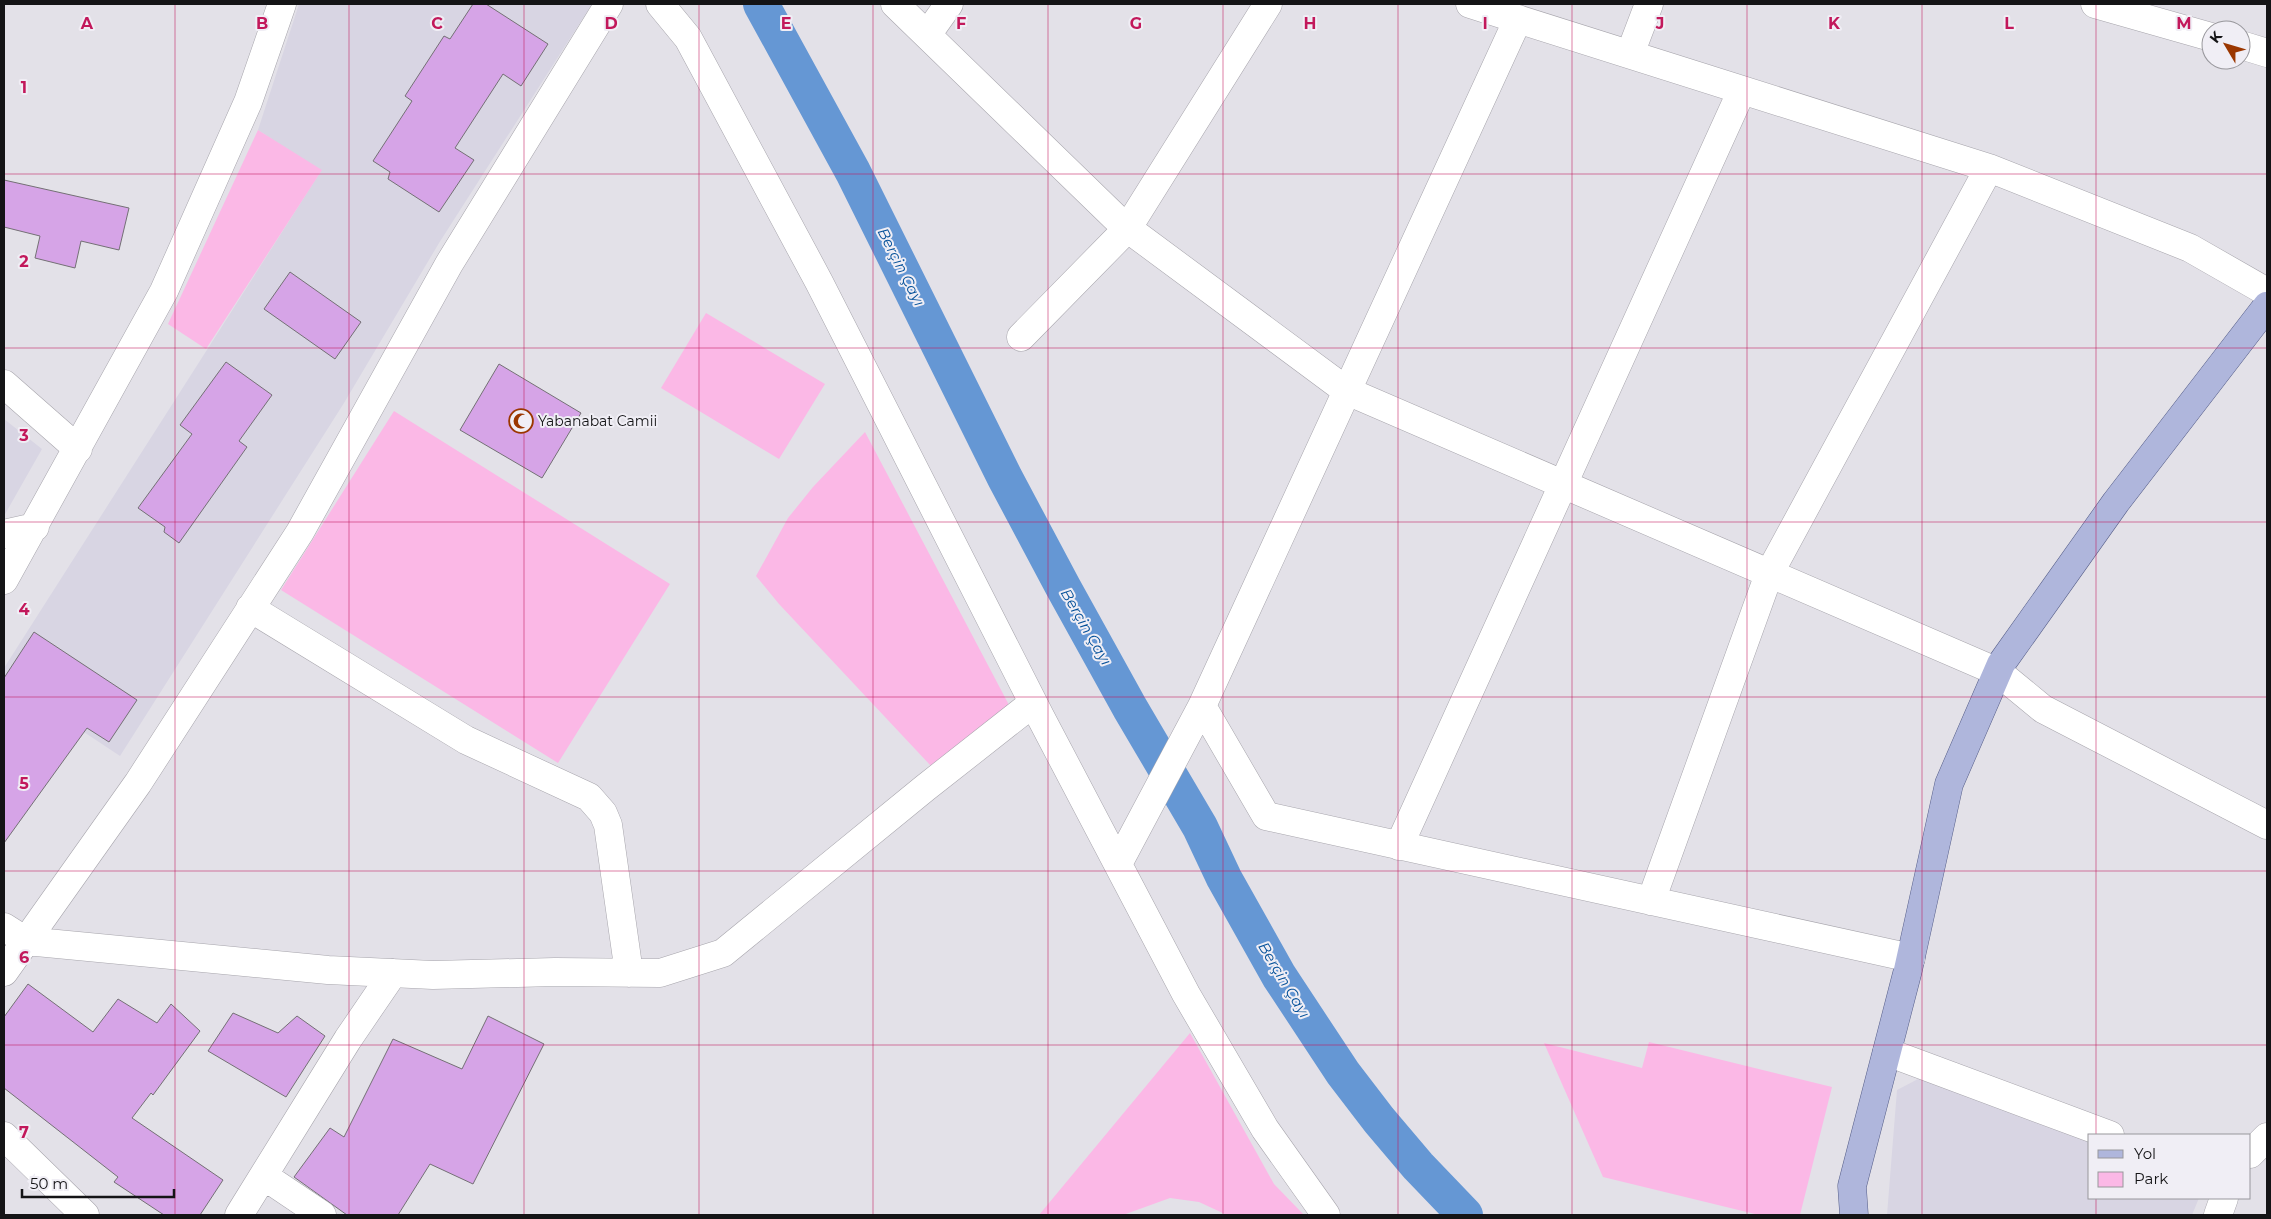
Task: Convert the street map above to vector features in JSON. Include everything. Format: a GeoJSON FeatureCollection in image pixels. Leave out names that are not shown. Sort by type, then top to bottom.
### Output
{"type":"FeatureCollection","features":[{"type":"Feature","properties":{"kind":"main road"},"geometry":{"type":"LineString","coordinates":[[1854,1215],[1852,1186],[1911,958],[1949,784],[1998,672],[2116,502],[2267,306]]}},
{"type":"Feature","properties":{"kind":"street"},"geometry":{"type":"LineString","coordinates":[[4,580],[164,291],[248,102],[282,4]]}},
{"type":"Feature","properties":{"kind":"street"},"geometry":{"type":"LineString","coordinates":[[4,972],[15,934],[138,783],[300,532],[449,264],[609,4]]}},
{"type":"Feature","properties":{"kind":"street"},"geometry":{"type":"LineString","coordinates":[[660,4],[688,38],[820,282],[1033,703],[1121,858],[1186,994],[1265,1129],[1326,1215]]}},
{"type":"Feature","properties":{"kind":"street"},"geometry":{"type":"LineString","coordinates":[[894,4],[1127,229],[1347,391],[1998,672],[2043,710],[2267,826]]}},
{"type":"Feature","properties":{"kind":"street"},"geometry":{"type":"LineString","coordinates":[[927,35],[949,4]]}},
{"type":"Feature","properties":{"kind":"street"},"geometry":{"type":"LineString","coordinates":[[1021,336],[1127,229],[1268,4]]}},
{"type":"Feature","properties":{"kind":"street"},"geometry":{"type":"LineString","coordinates":[[1470,4],[1989,168],[2190,248],[2267,292]]}},
{"type":"Feature","properties":{"kind":"street"},"geometry":{"type":"LineString","coordinates":[[1630,54],[1649,4]]}},
{"type":"Feature","properties":{"kind":"street"},"geometry":{"type":"LineString","coordinates":[[2095,4],[2201,34]]}},
{"type":"Feature","properties":{"kind":"street"},"geometry":{"type":"LineString","coordinates":[[1121,858],[1199,712],[1518,19]]}},
{"type":"Feature","properties":{"kind":"street"},"geometry":{"type":"LineString","coordinates":[[2251,48],[2267,53]]}},
{"type":"Feature","properties":{"kind":"street"},"geometry":{"type":"LineString","coordinates":[[1399,846],[1742,90]]}},
{"type":"Feature","properties":{"kind":"street"},"geometry":{"type":"LineString","coordinates":[[1651,901],[1769,574],[1989,168]]}},
{"type":"Feature","properties":{"kind":"street"},"geometry":{"type":"LineString","coordinates":[[4,384],[78,449]]}},
{"type":"Feature","properties":{"kind":"street"},"geometry":{"type":"LineString","coordinates":[[4,534],[35,527]]}},
{"type":"Feature","properties":{"kind":"street"},"geometry":{"type":"LineString","coordinates":[[250,608],[466,740],[589,797],[603,813],[608,825],[629,972]]}},
{"type":"Feature","properties":{"kind":"street"},"geometry":{"type":"LineString","coordinates":[[15,934],[328,970],[433,976],[555,972],[660,973],[722,954],[925,788],[1033,703]]}},
{"type":"Feature","properties":{"kind":"street"},"geometry":{"type":"LineString","coordinates":[[1199,712],[1266,816],[1911,958]]}},
{"type":"Feature","properties":{"kind":"street"},"geometry":{"type":"LineString","coordinates":[[240,1215],[348,1039],[392,973]]}},
{"type":"Feature","properties":{"kind":"street"},"geometry":{"type":"LineString","coordinates":[[1887,1052],[2107,1134]]}},
{"type":"Feature","properties":{"kind":"street"},"geometry":{"type":"LineString","coordinates":[[4,1136],[85,1215]]}},
{"type":"Feature","properties":{"kind":"street"},"geometry":{"type":"LineString","coordinates":[[2251,1153],[2267,1137]]}},
{"type":"Feature","properties":{"kind":"street"},"geometry":{"type":"LineString","coordinates":[[264,1176],[322,1215]]}},
{"type":"Feature","properties":{"kind":"street"},"geometry":{"type":"LineString","coordinates":[[2218,1215],[2224,1199]]}},
{"type":"Feature","properties":{"kind":"shaded area"},"geometry":{"type":"Polygon","coordinates":[[[299,4],[592,4],[439,243],[344,403],[120,756],[4,679],[4,668],[321,171],[258,130],[299,4]]]}},
{"type":"Feature","properties":{"kind":"shaded area"},"geometry":{"type":"Polygon","coordinates":[[[4,419],[42,449],[4,516],[4,419]]]}},
{"type":"Feature","properties":{"kind":"shaded area"},"geometry":{"type":"Polygon","coordinates":[[[1920,1078],[2088,1138],[2088,1199],[2199,1199],[2192,1215],[1887,1215],[1897,1090],[1920,1078]]]}},
{"type":"Feature","properties":{"kind":"green space"},"geometry":{"type":"Polygon","coordinates":[[[258,130],[322,170],[206,349],[168,324],[258,130]]]}},
{"type":"Feature","properties":{"kind":"green space"},"geometry":{"type":"Polygon","coordinates":[[[706,313],[825,384],[779,459],[661,388],[706,313]]]}},
{"type":"Feature","properties":{"kind":"green space"},"geometry":{"type":"Polygon","coordinates":[[[394,411],[670,584],[558,763],[281,590],[394,411]]]}},
{"type":"Feature","properties":{"kind":"green space"},"geometry":{"type":"Polygon","coordinates":[[[865,432],[1009,705],[931,766],[779,604],[756,576],[788,518],[813,487],[865,432]]]}},
{"type":"Feature","properties":{"kind":"green space"},"geometry":{"type":"Polygon","coordinates":[[[1190,1033],[1274,1184],[1304,1215],[1227,1215],[1199,1202],[1170,1198],[1123,1215],[1039,1215],[1190,1033]]]}},
{"type":"Feature","properties":{"kind":"green space"},"geometry":{"type":"Polygon","coordinates":[[[1649,1042],[1832,1087],[1800,1215],[1759,1215],[1603,1177],[1544,1043],[1642,1068],[1649,1042]]]}},
{"type":"Feature","properties":{"kind":"building"},"geometry":{"type":"Polygon","coordinates":[[[473,4],[486,4],[548,44],[521,86],[503,74],[455,148],[474,160],[439,212],[388,179],[390,172],[373,161],[412,101],[405,96],[444,36],[450,39],[473,4]]]}},
{"type":"Feature","properties":{"kind":"building"},"geometry":{"type":"Polygon","coordinates":[[[4,180],[129,208],[119,250],[81,241],[75,268],[35,258],[40,236],[4,227],[4,180]]]}},
{"type":"Feature","properties":{"kind":"building"},"geometry":{"type":"Polygon","coordinates":[[[290,272],[361,322],[335,359],[264,309],[290,272]]]}},
{"type":"Feature","properties":{"kind":"building"},"geometry":{"type":"Polygon","coordinates":[[[226,362],[272,395],[239,441],[247,447],[179,543],[164,532],[165,527],[138,508],[192,434],[180,425],[226,362]]]}},
{"type":"Feature","properties":{"kind":"building","name":"Yabanabat Camii"},"geometry":{"type":"Polygon","coordinates":[[[499,364],[581,413],[542,478],[460,430],[499,364]]]}},
{"type":"Feature","properties":{"kind":"building"},"geometry":{"type":"Polygon","coordinates":[[[34,632],[137,700],[109,742],[87,728],[4,843],[4,678],[34,632]]]}},
{"type":"Feature","properties":{"kind":"building"},"geometry":{"type":"Polygon","coordinates":[[[28,984],[93,1032],[118,999],[157,1023],[171,1004],[200,1031],[153,1095],[151,1093],[132,1118],[223,1180],[200,1215],[164,1215],[114,1182],[118,1177],[4,1088],[4,1017],[28,984]]]}},
{"type":"Feature","properties":{"kind":"building"},"geometry":{"type":"Polygon","coordinates":[[[233,1013],[278,1033],[297,1016],[325,1036],[286,1097],[208,1051],[233,1013]]]}},
{"type":"Feature","properties":{"kind":"building"},"geometry":{"type":"Polygon","coordinates":[[[488,1016],[544,1044],[473,1184],[430,1164],[398,1215],[347,1215],[294,1177],[330,1128],[344,1137],[393,1039],[462,1069],[488,1016]]]}},
{"type":"Feature","properties":{"kind":"waterway","name":"Berçin Çayı"},"geometry":{"type":"LineString","coordinates":[[761,4],[853,172],[1005,478],[1063,587],[1130,708],[1200,827],[1224,878],[1279,976],[1343,1073],[1379,1120],[1418,1166],[1465,1215]]}},
{"type":"Feature","properties":{"kind":"place","name":"Yabanabat Camii"},"geometry":{"type":"Point","coordinates":[521,421]}}]}
